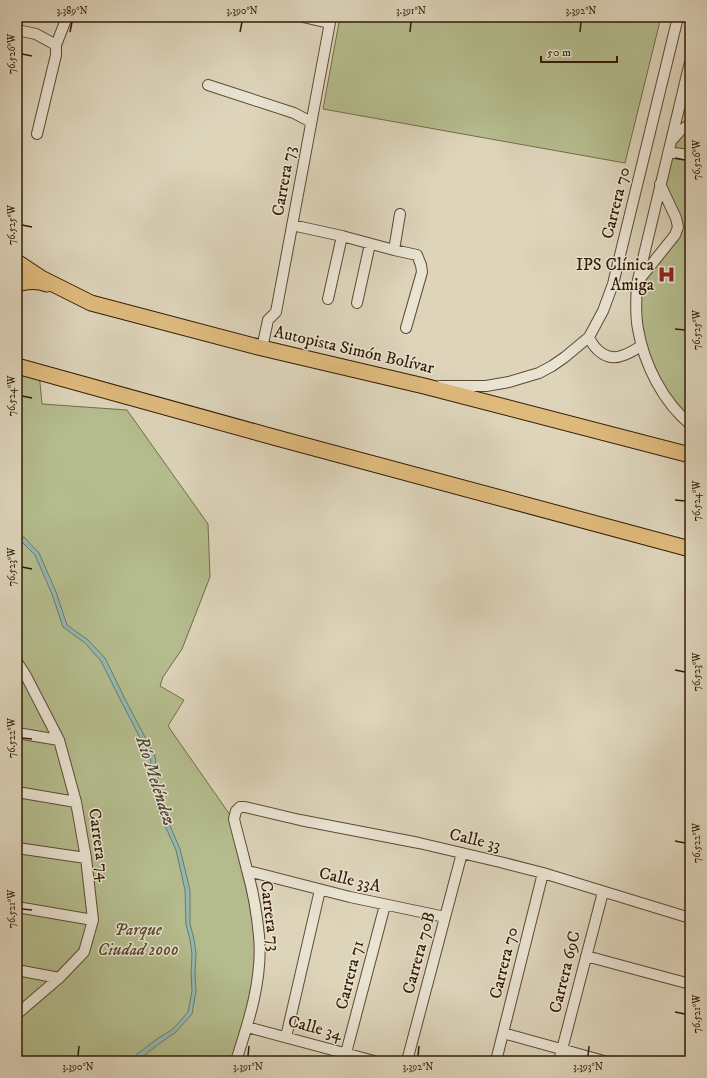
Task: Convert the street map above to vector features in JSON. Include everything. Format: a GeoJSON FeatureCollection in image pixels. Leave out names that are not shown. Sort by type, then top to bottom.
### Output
{"type":"FeatureCollection","features":[{"type":"Feature","properties":{"kind":"highway","name":"Autopista Simón Bolívar"},"geometry":{"type":"LineString","coordinates":[[17,262],[41,278],[91,303],[262,348],[424,386],[690,455]]}},
{"type":"Feature","properties":{"kind":"highway"},"geometry":{"type":"LineString","coordinates":[[17,284],[30,281],[43,282],[77,297]]}},
{"type":"Feature","properties":{"kind":"highway"},"geometry":{"type":"LineString","coordinates":[[17,359],[39,372]]}},
{"type":"Feature","properties":{"kind":"highway"},"geometry":{"type":"LineString","coordinates":[[17,366],[690,550]]}},
{"type":"Feature","properties":{"kind":"street"},"geometry":{"type":"LineString","coordinates":[[37,134],[56,55],[56,46],[67,17]]}},
{"type":"Feature","properties":{"kind":"street"},"geometry":{"type":"LineString","coordinates":[[303,17],[330,20]]}},
{"type":"Feature","properties":{"kind":"street","name":"Carrera 70"},"geometry":{"type":"LineString","coordinates":[[424,386],[486,386],[524,378],[539,373],[552,366],[578,348],[589,337],[603,311],[613,284],[678,17]]}},
{"type":"Feature","properties":{"kind":"street","name":"Carrera 73"},"geometry":{"type":"LineString","coordinates":[[262,348],[268,320],[276,312],[330,20]]}},
{"type":"Feature","properties":{"kind":"street"},"geometry":{"type":"LineString","coordinates":[[17,30],[36,34],[56,46]]}},
{"type":"Feature","properties":{"kind":"street"},"geometry":{"type":"LineString","coordinates":[[688,422],[666,398],[651,373],[641,346],[637,328],[636,305],[637,284],[690,64]]}},
{"type":"Feature","properties":{"kind":"street"},"geometry":{"type":"LineString","coordinates":[[208,85],[294,113],[311,122]]}},
{"type":"Feature","properties":{"kind":"street"},"geometry":{"type":"LineString","coordinates":[[671,140],[690,124]]}},
{"type":"Feature","properties":{"kind":"street"},"geometry":{"type":"LineString","coordinates":[[668,153],[690,155]]}},
{"type":"Feature","properties":{"kind":"street"},"geometry":{"type":"LineString","coordinates":[[637,284],[675,235],[678,227],[676,218],[660,184]]}},
{"type":"Feature","properties":{"kind":"street"},"geometry":{"type":"LineString","coordinates":[[394,250],[400,214]]}},
{"type":"Feature","properties":{"kind":"street"},"geometry":{"type":"LineString","coordinates":[[292,225],[417,255],[422,272],[406,328]]}},
{"type":"Feature","properties":{"kind":"street"},"geometry":{"type":"LineString","coordinates":[[328,299],[342,236]]}},
{"type":"Feature","properties":{"kind":"street"},"geometry":{"type":"LineString","coordinates":[[357,303],[370,244]]}},
{"type":"Feature","properties":{"kind":"street"},"geometry":{"type":"LineString","coordinates":[[589,337],[592,345],[599,352],[607,356],[624,356],[641,346]]}},
{"type":"Feature","properties":{"kind":"street","name":"Carrera 74"},"geometry":{"type":"LineString","coordinates":[[17,662],[21,675],[59,740],[76,802],[86,858],[93,920],[84,952],[59,978],[17,1014]]}},
{"type":"Feature","properties":{"kind":"street"},"geometry":{"type":"LineString","coordinates":[[17,732],[59,740]]}},
{"type":"Feature","properties":{"kind":"street"},"geometry":{"type":"LineString","coordinates":[[17,792],[76,802]]}},
{"type":"Feature","properties":{"kind":"street","name":"Carrera 73"},"geometry":{"type":"LineString","coordinates":[[236,1061],[247,1026],[256,986],[260,950],[258,924],[248,871],[235,822],[235,813],[238,809],[242,807],[249,808]]}},
{"type":"Feature","properties":{"kind":"street","name":"Calle 33"},"geometry":{"type":"LineString","coordinates":[[249,808],[500,862],[543,873],[690,918]]}},
{"type":"Feature","properties":{"kind":"street"},"geometry":{"type":"LineString","coordinates":[[17,848],[86,858]]}},
{"type":"Feature","properties":{"kind":"street","name":"Carrera 70B"},"geometry":{"type":"LineString","coordinates":[[407,1061],[462,853]]}},
{"type":"Feature","properties":{"kind":"street","name":"Calle 33A"},"geometry":{"type":"LineString","coordinates":[[248,871],[320,890],[445,917]]}},
{"type":"Feature","properties":{"kind":"street","name":"Carrera 70"},"geometry":{"type":"LineString","coordinates":[[496,1061],[543,873]]}},
{"type":"Feature","properties":{"kind":"street"},"geometry":{"type":"LineString","coordinates":[[286,1037],[320,890]]}},
{"type":"Feature","properties":{"kind":"street","name":"Carrera 69C"},"geometry":{"type":"LineString","coordinates":[[559,1061],[603,892]]}},
{"type":"Feature","properties":{"kind":"street","name":"Carrera 71"},"geometry":{"type":"LineString","coordinates":[[346,1053],[385,904]]}},
{"type":"Feature","properties":{"kind":"street"},"geometry":{"type":"LineString","coordinates":[[17,907],[93,920]]}},
{"type":"Feature","properties":{"kind":"street"},"geometry":{"type":"LineString","coordinates":[[586,956],[690,984]]}},
{"type":"Feature","properties":{"kind":"street"},"geometry":{"type":"LineString","coordinates":[[17,970],[59,978]]}},
{"type":"Feature","properties":{"kind":"street","name":"Calle 34"},"geometry":{"type":"LineString","coordinates":[[247,1026],[374,1061]]}},
{"type":"Feature","properties":{"kind":"street"},"geometry":{"type":"LineString","coordinates":[[503,1033],[604,1061]]}},
{"type":"Feature","properties":{"kind":"green space"},"geometry":{"type":"Polygon","coordinates":[[[340,17],[661,17],[625,163],[323,109],[340,17]]]}},
{"type":"Feature","properties":{"kind":"green space","name":"IPS Clínica Amiga"},"geometry":{"type":"Polygon","coordinates":[[[690,124],[690,421],[666,398],[641,346],[637,284],[675,235],[665,192],[671,140],[690,124]]]}},
{"type":"Feature","properties":{"kind":"green space","name":"Parque Ciudad 2000"},"geometry":{"type":"Polygon","coordinates":[[[17,366],[39,372],[42,404],[127,410],[208,524],[210,577],[182,649],[163,677],[160,686],[184,700],[168,726],[235,822],[260,950],[236,1061],[17,1061],[17,366]]]}},
{"type":"Feature","properties":{"kind":"water","name":"Río Meléndez"},"geometry":{"type":"Polygon","coordinates":[[[24,537],[39,553],[56,592],[67,625],[88,640],[105,658],[155,756],[162,807],[180,849],[190,890],[190,924],[196,953],[196,991],[192,1014],[176,1032],[138,1061],[133,1061],[137,1054],[173,1029],[188,1012],[192,991],[192,954],[186,924],[185,890],[176,850],[157,808],[150,757],[101,661],[85,643],[63,627],[52,594],[35,555],[22,542],[17,543],[17,539],[24,537]]]}},
{"type":"Feature","properties":{"kind":"place","name":"IPS Clínica Amiga"},"geometry":{"type":"Point","coordinates":[667,275]}}]}
